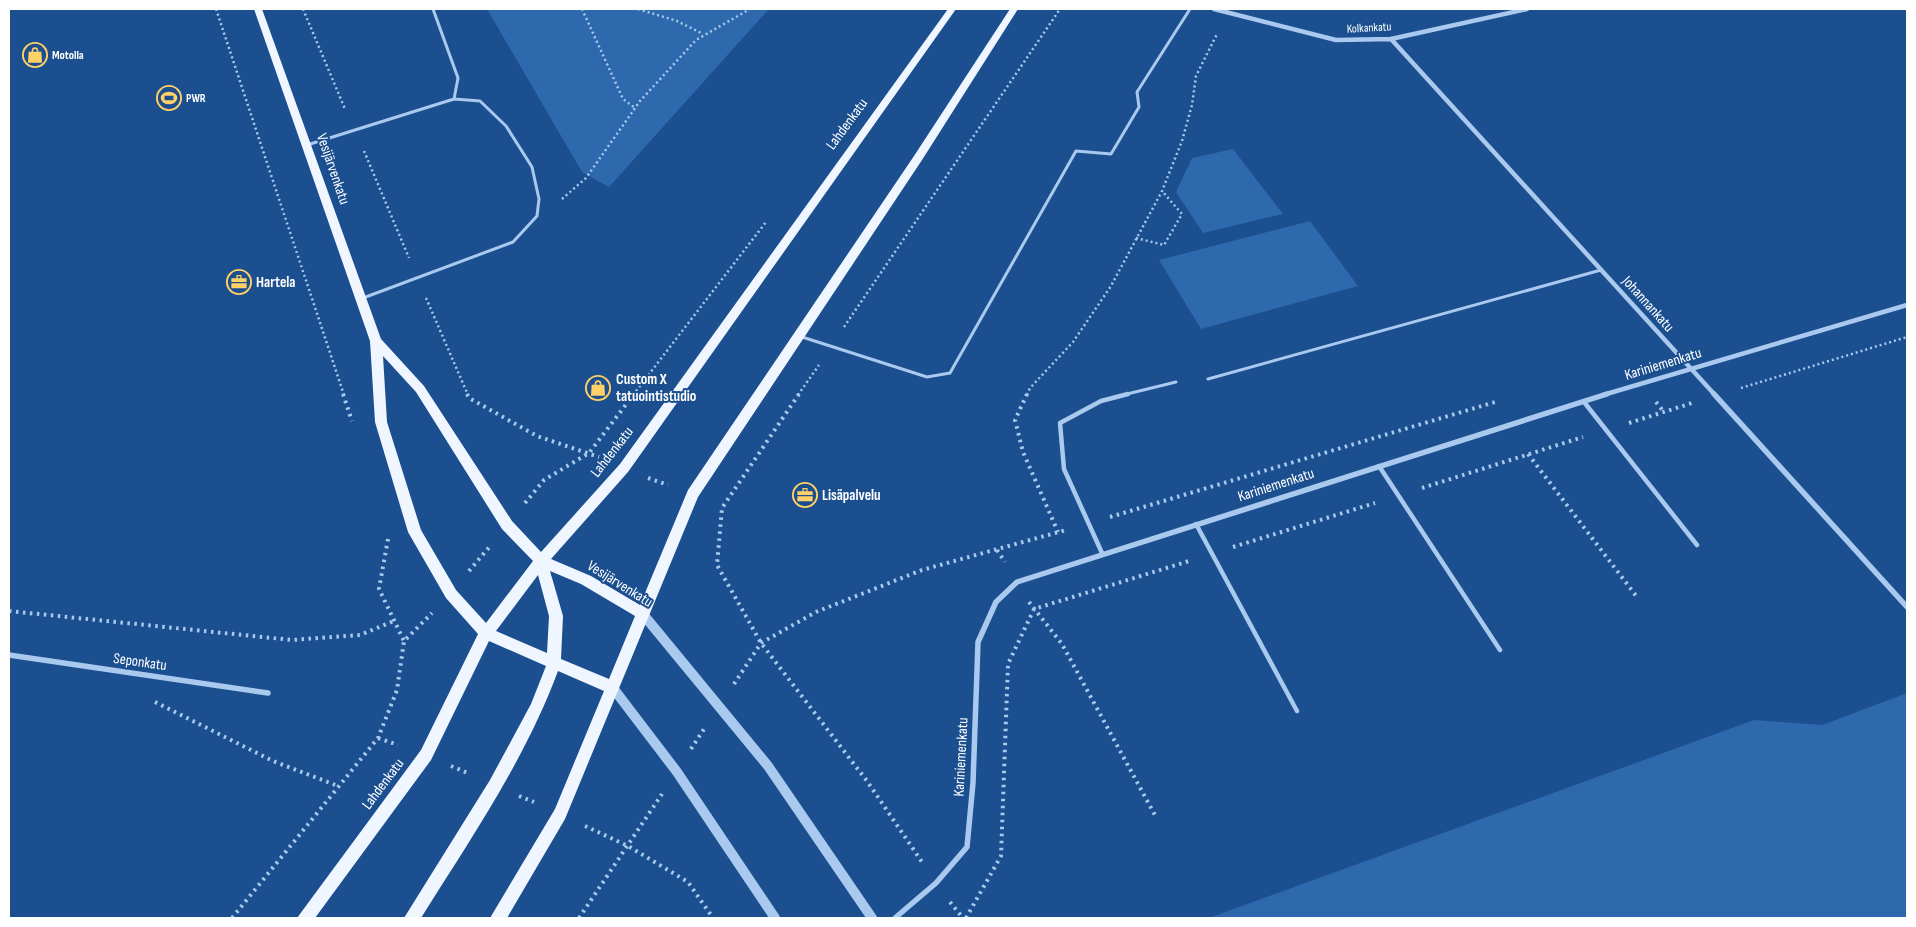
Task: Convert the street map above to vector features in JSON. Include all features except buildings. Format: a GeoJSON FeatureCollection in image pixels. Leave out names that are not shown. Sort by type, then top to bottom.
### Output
{"type":"FeatureCollection","features":[{"type":"Feature","properties":{"kind":"main road","name":"Vesijärvenkatu"},"geometry":{"type":"LineString","coordinates":[[258,9],[376,341],[381,422],[415,532],[451,594],[486,632],[613,688]]}},
{"type":"Feature","properties":{"kind":"main road","name":"Lahdenkatu"},"geometry":{"type":"LineString","coordinates":[[305,918],[426,755],[486,632],[541,560],[624,468],[952,9]]}},
{"type":"Feature","properties":{"kind":"main road"},"geometry":{"type":"LineString","coordinates":[[498,918],[560,814],[693,494],[1014,9]]}},
{"type":"Feature","properties":{"kind":"main road","name":"Vesijärvenkatu"},"geometry":{"type":"LineString","coordinates":[[376,341],[420,390],[507,525],[541,560],[586,580],[642,613]]}},
{"type":"Feature","properties":{"kind":"main road"},"geometry":{"type":"LineString","coordinates":[[412,918],[495,785],[537,708],[554,663],[556,616],[541,560]]}},
{"type":"Feature","properties":{"kind":"street","name":"Kolkankatu"},"geometry":{"type":"LineString","coordinates":[[1214,9],[1336,40],[1391,38],[1527,9]]}},
{"type":"Feature","properties":{"kind":"street","name":"Johannankatu"},"geometry":{"type":"LineString","coordinates":[[1391,38],[1907,607]]}},
{"type":"Feature","properties":{"kind":"street","name":"Kariniemenkatu"},"geometry":{"type":"LineString","coordinates":[[895,918],[936,883],[967,847],[973,783],[978,642],[996,602],[1017,582],[1102,553],[1690,368],[1907,305]]}},
{"type":"Feature","properties":{"kind":"street","name":"Vesijärvenkatu"},"geometry":{"type":"LineString","coordinates":[[642,613],[720,705],[768,766],[872,918]]}},
{"type":"Feature","properties":{"kind":"street","name":"Seponkatu"},"geometry":{"type":"LineString","coordinates":[[9,655],[268,694]]}},
{"type":"Feature","properties":{"kind":"street","name":"Vesijärvenkatu"},"geometry":{"type":"LineString","coordinates":[[613,688],[677,772],[775,918]]}},
{"type":"Feature","properties":{"kind":"lane"},"geometry":{"type":"LineString","coordinates":[[434,9],[458,78],[454,99]]}},
{"type":"Feature","properties":{"kind":"lane"},"geometry":{"type":"LineString","coordinates":[[799,336],[927,377],[950,373],[1076,151],[1111,154],[1139,107],[1137,92],[1190,9]]}},
{"type":"Feature","properties":{"kind":"lane"},"geometry":{"type":"LineString","coordinates":[[307,145],[454,99],[480,101],[506,126],[532,167],[539,198],[537,216],[513,242],[361,299]]}},
{"type":"Feature","properties":{"kind":"lane"},"geometry":{"type":"LineString","coordinates":[[1208,379],[1601,270]]}},
{"type":"Feature","properties":{"kind":"lane"},"geometry":{"type":"LineString","coordinates":[[1102,553],[1087,524],[1064,469],[1060,424],[1101,401],[1176,382]]}},
{"type":"Feature","properties":{"kind":"lane"},"geometry":{"type":"LineString","coordinates":[[1584,402],[1697,545]]}},
{"type":"Feature","properties":{"kind":"lane"},"geometry":{"type":"LineString","coordinates":[[1379,466],[1500,650]]}},
{"type":"Feature","properties":{"kind":"lane"},"geometry":{"type":"LineString","coordinates":[[1195,524],[1297,711]]}},
{"type":"Feature","properties":{"kind":"path"},"geometry":{"type":"LineString","coordinates":[[216,9],[354,426]]}},
{"type":"Feature","properties":{"kind":"path"},"geometry":{"type":"LineString","coordinates":[[582,9],[623,99],[635,108]]}},
{"type":"Feature","properties":{"kind":"path"},"geometry":{"type":"LineString","coordinates":[[638,9],[677,21],[703,34]]}},
{"type":"Feature","properties":{"kind":"path"},"geometry":{"type":"LineString","coordinates":[[537,216],[564,198],[586,178],[635,108],[703,34],[750,9]]}},
{"type":"Feature","properties":{"kind":"path"},"geometry":{"type":"LineString","coordinates":[[1060,9],[722,508],[717,565],[760,643],[867,781],[936,883],[964,918],[1002,856],[1008,664],[1034,609],[1907,337]]}},
{"type":"Feature","properties":{"kind":"path"},"geometry":{"type":"LineString","coordinates":[[1058,532],[1023,452],[1015,420],[1030,388],[1073,342],[1111,286],[1162,191],[1182,141],[1192,105],[1196,76],[1228,12]]}},
{"type":"Feature","properties":{"kind":"path"},"geometry":{"type":"LineString","coordinates":[[1136,238],[1164,245],[1182,214],[1162,191]]}},
{"type":"Feature","properties":{"kind":"path"},"geometry":{"type":"LineString","coordinates":[[404,641],[451,594],[544,480],[589,453],[769,218]]}},
{"type":"Feature","properties":{"kind":"path"},"geometry":{"type":"LineString","coordinates":[[760,643],[816,612],[922,570],[1087,524],[1498,401]]}},
{"type":"Feature","properties":{"kind":"path"},"geometry":{"type":"LineString","coordinates":[[589,453],[693,494],[722,508]]}},
{"type":"Feature","properties":{"kind":"path"},"geometry":{"type":"LineString","coordinates":[[1528,454],[1637,597]]}},
{"type":"Feature","properties":{"kind":"path"},"geometry":{"type":"LineString","coordinates":[[232,918],[378,738],[397,690],[404,641],[379,589],[389,530]]}},
{"type":"Feature","properties":{"kind":"path"},"geometry":{"type":"LineString","coordinates":[[1034,609],[1062,644],[1156,816]]}},
{"type":"Feature","properties":{"kind":"path"},"geometry":{"type":"LineString","coordinates":[[9,611],[292,640],[360,635],[394,621]]}},
{"type":"Feature","properties":{"kind":"path"},"geometry":{"type":"LineString","coordinates":[[153,701],[273,761],[338,786]]}},
{"type":"Feature","properties":{"kind":"path"},"geometry":{"type":"LineString","coordinates":[[579,918],[677,772]]}},
{"type":"Feature","properties":{"kind":"path"},"geometry":{"type":"LineString","coordinates":[[628,846],[688,882],[713,918]]}},
{"type":"Feature","properties":{"kind":"shaded area"},"geometry":{"type":"Polygon","coordinates":[[[487,9],[769,9],[609,187],[582,172],[487,9]]]}},
{"type":"Feature","properties":{"kind":"shaded area"},"geometry":{"type":"Polygon","coordinates":[[[1233,149],[1283,214],[1203,233],[1176,192],[1192,158],[1233,149]]]}},
{"type":"Feature","properties":{"kind":"shaded area"},"geometry":{"type":"Polygon","coordinates":[[[1310,221],[1358,286],[1201,329],[1159,260],[1310,221]]]}},
{"type":"Feature","properties":{"kind":"shaded area"},"geometry":{"type":"Polygon","coordinates":[[[1907,693],[1907,918],[1209,918],[1754,720],[1822,725],[1907,693]]]}},
{"type":"Feature","properties":{"kind":"place","name":"Motolla"},"geometry":{"type":"Point","coordinates":[35,55]}},
{"type":"Feature","properties":{"kind":"place","name":"PWR"},"geometry":{"type":"Point","coordinates":[169,98]}},
{"type":"Feature","properties":{"kind":"place","name":"Hartela"},"geometry":{"type":"Point","coordinates":[239,282]}},
{"type":"Feature","properties":{"kind":"place","name":"Custom X tatuointistudio"},"geometry":{"type":"Point","coordinates":[598,388]}},
{"type":"Feature","properties":{"kind":"place","name":"Lisäpalvelu"},"geometry":{"type":"Point","coordinates":[805,495]}}]}
